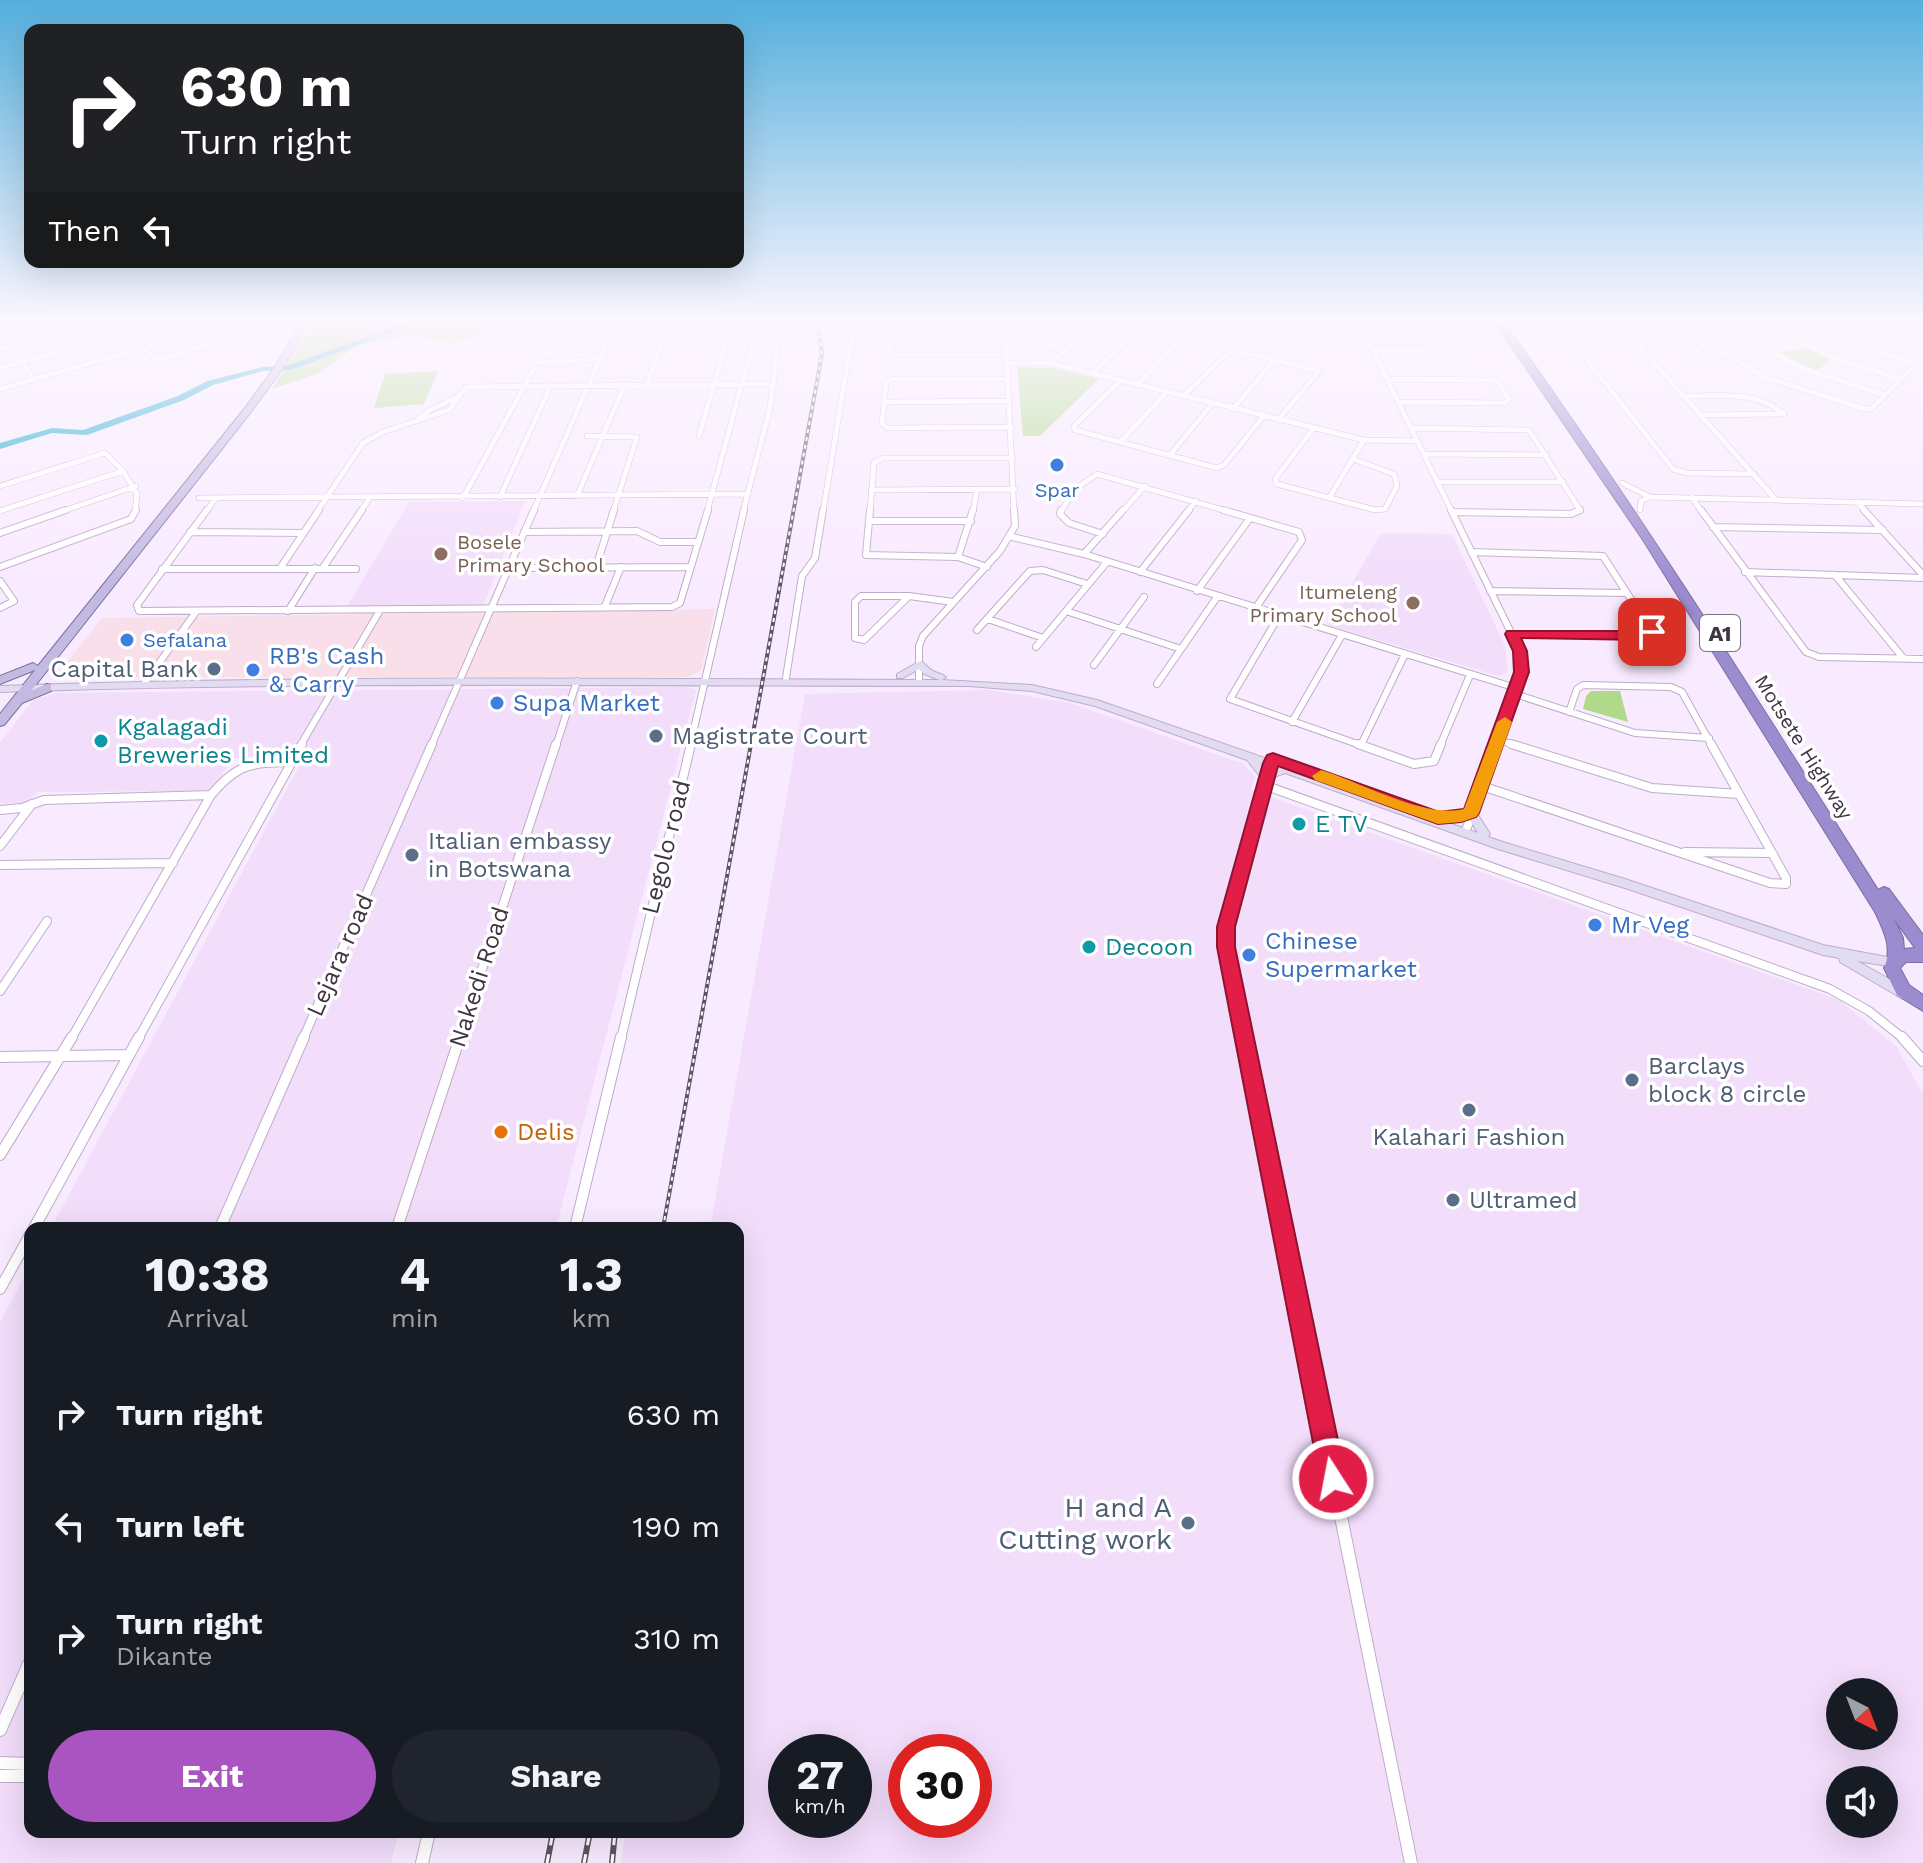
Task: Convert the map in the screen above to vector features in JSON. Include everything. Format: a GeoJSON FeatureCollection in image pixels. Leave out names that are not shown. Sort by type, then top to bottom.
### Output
{"type":"FeatureCollection","features":[{"type":"Feature","properties":{"kind":"highway","name":"Motsete Highway"},"geometry":{"type":"LineString","coordinates":[[1561,411],[1719,649],[1882,910],[1895,938],[1895,960]]}},
{"type":"Feature","properties":{"kind":"highway","name":"Motsete Highway"},"geometry":{"type":"LineString","coordinates":[[1571,411],[1640,510],[1894,909],[1923,947]]}},
{"type":"Feature","properties":{"kind":"highway"},"geometry":{"type":"LineString","coordinates":[[1895,960],[1911,954],[1923,955]]}},
{"type":"Feature","properties":{"kind":"highway","name":"A1"},"geometry":{"type":"LineString","coordinates":[[1895,960],[1893,975],[1919,1003]]}},
{"type":"Feature","properties":{"kind":"main road"},"geometry":{"type":"LineString","coordinates":[[0,722],[16,703],[33,667],[242,411]]}},
{"type":"Feature","properties":{"kind":"main road"},"geometry":{"type":"LineString","coordinates":[[0,707],[47,666],[244,411]]}},
{"type":"Feature","properties":{"kind":"main road"},"geometry":{"type":"LineString","coordinates":[[900,676],[920,664],[927,672],[941,677]]}},
{"type":"Feature","properties":{"kind":"main road"},"geometry":{"type":"LineString","coordinates":[[47,666],[54,686]]}},
{"type":"Feature","properties":{"kind":"main road"},"geometry":{"type":"LineString","coordinates":[[0,681],[33,667]]}},
{"type":"Feature","properties":{"kind":"main road"},"geometry":{"type":"LineString","coordinates":[[0,681],[54,686],[334,685],[900,676],[1032,688],[1098,700],[1242,753],[1823,950],[1895,960]]}},
{"type":"Feature","properties":{"kind":"main road"},"geometry":{"type":"LineString","coordinates":[[706,680],[941,677],[1028,683],[1098,700],[1626,885]]}},
{"type":"Feature","properties":{"kind":"main road"},"geometry":{"type":"LineString","coordinates":[[0,689],[24,685]]}},
{"type":"Feature","properties":{"kind":"main road"},"geometry":{"type":"LineString","coordinates":[[16,703],[54,686]]}},
{"type":"Feature","properties":{"kind":"main road"},"geometry":{"type":"LineString","coordinates":[[1242,753],[1257,763],[1265,781],[1288,768]]}},
{"type":"Feature","properties":{"kind":"main road"},"geometry":{"type":"LineString","coordinates":[[1438,818],[1471,813],[1484,834]]}},
{"type":"Feature","properties":{"kind":"main road"},"geometry":{"type":"LineString","coordinates":[[1823,950],[1919,1003]]}},
{"type":"Feature","properties":{"kind":"street"},"geometry":{"type":"LineString","coordinates":[[281,567],[363,443],[383,432],[446,411]]}},
{"type":"Feature","properties":{"kind":"street"},"geometry":{"type":"LineString","coordinates":[[463,498],[510,411]]}},
{"type":"Feature","properties":{"kind":"street"},"geometry":{"type":"LineString","coordinates":[[500,497],[539,411]]}},
{"type":"Feature","properties":{"kind":"street","name":"Lejara road"},"geometry":{"type":"LineString","coordinates":[[223,1222],[578,411]]}},
{"type":"Feature","properties":{"kind":"street"},"geometry":{"type":"LineString","coordinates":[[577,496],[614,411]]}},
{"type":"Feature","properties":{"kind":"street"},"geometry":{"type":"LineString","coordinates":[[699,436],[707,411]]}},
{"type":"Feature","properties":{"kind":"street"},"geometry":{"type":"LineString","coordinates":[[216,498],[162,569],[137,609],[379,612],[605,606],[665,608],[677,605],[712,496],[735,411]]}},
{"type":"Feature","properties":{"kind":"street","name":"Legolo road"},"geometry":{"type":"LineString","coordinates":[[576,1222],[767,411]]}},
{"type":"Feature","properties":{"kind":"street"},"geometry":{"type":"LineString","coordinates":[[786,678],[802,576],[815,558],[840,411]]}},
{"type":"Feature","properties":{"kind":"street"},"geometry":{"type":"LineString","coordinates":[[884,411],[882,424],[885,427],[1012,427]]}},
{"type":"Feature","properties":{"kind":"street"},"geometry":{"type":"LineString","coordinates":[[920,679],[919,646],[923,636],[1012,537],[1016,521],[1011,411]]}},
{"type":"Feature","properties":{"kind":"street"},"geometry":{"type":"LineString","coordinates":[[1090,411],[1074,427],[1215,467],[1222,466],[1263,417]]}},
{"type":"Feature","properties":{"kind":"street"},"geometry":{"type":"LineString","coordinates":[[1120,442],[1149,411]]}},
{"type":"Feature","properties":{"kind":"street"},"geometry":{"type":"LineString","coordinates":[[1170,455],[1206,411]]}},
{"type":"Feature","properties":{"kind":"street"},"geometry":{"type":"LineString","coordinates":[[1240,411],[1364,440],[1417,441]]}},
{"type":"Feature","properties":{"kind":"street"},"geometry":{"type":"LineString","coordinates":[[1278,420],[1286,411]]}},
{"type":"Feature","properties":{"kind":"street"},"geometry":{"type":"LineString","coordinates":[[1402,411],[1512,634],[1522,663],[1516,691],[1466,830]]}},
{"type":"Feature","properties":{"kind":"street"},"geometry":{"type":"LineString","coordinates":[[1627,411],[1673,469],[1687,473],[1754,474]]}},
{"type":"Feature","properties":{"kind":"street"},"geometry":{"type":"LineString","coordinates":[[1698,411],[1776,500]]}},
{"type":"Feature","properties":{"kind":"street"},"geometry":{"type":"LineString","coordinates":[[1702,415],[1784,414],[1781,411]]}},
{"type":"Feature","properties":{"kind":"street"},"geometry":{"type":"LineString","coordinates":[[1411,428],[1523,429],[1531,432],[1580,510],[1575,514],[1452,512]]}},
{"type":"Feature","properties":{"kind":"street"},"geometry":{"type":"LineString","coordinates":[[1313,429],[1274,481],[1281,486],[1375,510],[1386,507],[1397,486],[1394,474],[1353,459]]}},
{"type":"Feature","properties":{"kind":"street"},"geometry":{"type":"LineString","coordinates":[[587,436],[637,437],[596,567]]}},
{"type":"Feature","properties":{"kind":"street"},"geometry":{"type":"LineString","coordinates":[[1329,498],[1364,440]]}},
{"type":"Feature","properties":{"kind":"street"},"geometry":{"type":"LineString","coordinates":[[0,486],[105,453],[136,486],[139,507],[131,519],[0,567]]}},
{"type":"Feature","properties":{"kind":"street"},"geometry":{"type":"LineString","coordinates":[[1424,454],[1547,455]]}},
{"type":"Feature","properties":{"kind":"street"},"geometry":{"type":"LineString","coordinates":[[987,567],[958,557],[868,556],[874,463],[883,458],[1013,458]]}},
{"type":"Feature","properties":{"kind":"street"},"geometry":{"type":"LineString","coordinates":[[0,511],[123,471]]}},
{"type":"Feature","properties":{"kind":"street"},"geometry":{"type":"LineString","coordinates":[[1103,534],[1063,519],[1060,514],[1062,506],[1088,478],[1097,474],[1294,530],[1303,537],[1255,609]]}},
{"type":"Feature","properties":{"kind":"street"},"geometry":{"type":"LineString","coordinates":[[1437,482],[1563,482]]}},
{"type":"Feature","properties":{"kind":"street"},"geometry":{"type":"LineString","coordinates":[[1622,483],[1650,497],[1923,504]]}},
{"type":"Feature","properties":{"kind":"street"},"geometry":{"type":"LineString","coordinates":[[0,533],[136,486]]}},
{"type":"Feature","properties":{"kind":"street"},"geometry":{"type":"LineString","coordinates":[[1084,554],[1145,486]]}},
{"type":"Feature","properties":{"kind":"street"},"geometry":{"type":"LineString","coordinates":[[958,557],[971,521],[977,489]]}},
{"type":"Feature","properties":{"kind":"street"},"geometry":{"type":"LineString","coordinates":[[871,490],[1015,489]]}},
{"type":"Feature","properties":{"kind":"street"},"geometry":{"type":"LineString","coordinates":[[199,498],[540,498],[746,494]]}},
{"type":"Feature","properties":{"kind":"street"},"geometry":{"type":"LineString","coordinates":[[1640,510],[1641,501],[1650,497]]}},
{"type":"Feature","properties":{"kind":"street"},"geometry":{"type":"LineString","coordinates":[[1692,498],[1806,652],[1819,657],[1923,659]]}},
{"type":"Feature","properties":{"kind":"street"},"geometry":{"type":"LineString","coordinates":[[288,611],[369,499]]}},
{"type":"Feature","properties":{"kind":"street"},"geometry":{"type":"LineString","coordinates":[[1140,572],[1196,501]]}},
{"type":"Feature","properties":{"kind":"street"},"geometry":{"type":"LineString","coordinates":[[1857,502],[1923,577]]}},
{"type":"Feature","properties":{"kind":"street"},"geometry":{"type":"LineString","coordinates":[[1197,591],[1250,518]]}},
{"type":"Feature","properties":{"kind":"street"},"geometry":{"type":"LineString","coordinates":[[870,521],[971,521]]}},
{"type":"Feature","properties":{"kind":"street"},"geometry":{"type":"LineString","coordinates":[[1713,527],[1883,530]]}},
{"type":"Feature","properties":{"kind":"street"},"geometry":{"type":"LineString","coordinates":[[190,532],[302,533]]}},
{"type":"Feature","properties":{"kind":"street"},"geometry":{"type":"LineString","coordinates":[[524,532],[645,532],[660,542],[698,542]]}},
{"type":"Feature","properties":{"kind":"street"},"geometry":{"type":"LineString","coordinates":[[1012,537],[1084,554],[1405,654],[1569,712],[1642,734],[1709,738]]}},
{"type":"Feature","properties":{"kind":"street"},"geometry":{"type":"LineString","coordinates":[[1471,552],[1599,555],[1607,559],[1651,629],[1650,635],[1512,634]]}},
{"type":"Feature","properties":{"kind":"street"},"geometry":{"type":"LineString","coordinates":[[1036,647],[1107,562]]}},
{"type":"Feature","properties":{"kind":"street"},"geometry":{"type":"LineString","coordinates":[[605,606],[621,567]]}},
{"type":"Feature","properties":{"kind":"street"},"geometry":{"type":"LineString","coordinates":[[508,568],[690,567]]}},
{"type":"Feature","properties":{"kind":"street"},"geometry":{"type":"LineString","coordinates":[[162,569],[356,569]]}},
{"type":"Feature","properties":{"kind":"street"},"geometry":{"type":"LineString","coordinates":[[977,630],[1034,569],[1087,584]]}},
{"type":"Feature","properties":{"kind":"street"},"geometry":{"type":"LineString","coordinates":[[1745,572],[1923,577]]}},
{"type":"Feature","properties":{"kind":"street"},"geometry":{"type":"LineString","coordinates":[[1835,575],[1904,659]]}},
{"type":"Feature","properties":{"kind":"street"},"geometry":{"type":"LineString","coordinates":[[0,581],[14,601],[0,608]]}},
{"type":"Feature","properties":{"kind":"street"},"geometry":{"type":"LineString","coordinates":[[1490,591],[1627,593]]}},
{"type":"Feature","properties":{"kind":"street"},"geometry":{"type":"LineString","coordinates":[[909,596],[864,640],[855,638],[855,602],[858,597],[909,596],[953,602]]}},
{"type":"Feature","properties":{"kind":"street"},"geometry":{"type":"LineString","coordinates":[[1094,665],[1144,597]]}},
{"type":"Feature","properties":{"kind":"street"},"geometry":{"type":"LineString","coordinates":[[1157,684],[1217,597]]}},
{"type":"Feature","properties":{"kind":"street"},"geometry":{"type":"LineString","coordinates":[[1066,611],[1181,649]]}},
{"type":"Feature","properties":{"kind":"street"},"geometry":{"type":"LineString","coordinates":[[143,685],[196,612]]}},
{"type":"Feature","properties":{"kind":"street"},"geometry":{"type":"LineString","coordinates":[[37,1222],[334,685],[379,612]]}},
{"type":"Feature","properties":{"kind":"street"},"geometry":{"type":"LineString","coordinates":[[1279,616],[1230,697],[1233,701],[1414,764],[1434,761],[1470,675]]}},
{"type":"Feature","properties":{"kind":"street"},"geometry":{"type":"LineString","coordinates":[[988,619],[1043,638]]}},
{"type":"Feature","properties":{"kind":"street"},"geometry":{"type":"LineString","coordinates":[[1292,722],[1342,635]]}},
{"type":"Feature","properties":{"kind":"street"},"geometry":{"type":"LineString","coordinates":[[1361,745],[1405,654]]}},
{"type":"Feature","properties":{"kind":"street","name":"Nakedi Road"},"geometry":{"type":"LineString","coordinates":[[399,1222],[577,681]]}},
{"type":"Feature","properties":{"kind":"street"},"geometry":{"type":"LineString","coordinates":[[1482,786],[1783,885],[1786,878],[1684,695],[1671,687],[1583,685],[1577,689],[1569,712]]}},
{"type":"Feature","properties":{"kind":"street"},"geometry":{"type":"LineString","coordinates":[[1498,740],[1652,788],[1739,794]]}},
{"type":"Feature","properties":{"kind":"street"},"geometry":{"type":"LineString","coordinates":[[1272,761],[1226,927],[1226,947],[1411,1863]]}},
{"type":"Feature","properties":{"kind":"street"},"geometry":{"type":"LineString","coordinates":[[0,1155],[62,1055],[211,795],[228,773],[238,766],[291,762]]}},
{"type":"Feature","properties":{"kind":"street"},"geometry":{"type":"LineString","coordinates":[[1265,781],[1830,989],[1862,1006],[1891,1028],[1923,1061]]}},
{"type":"Feature","properties":{"kind":"street"},"geometry":{"type":"LineString","coordinates":[[0,810],[44,800],[211,795]]}},
{"type":"Feature","properties":{"kind":"street"},"geometry":{"type":"LineString","coordinates":[[0,846],[33,803]]}},
{"type":"Feature","properties":{"kind":"street"},"geometry":{"type":"LineString","coordinates":[[1675,852],[1772,853]]}},
{"type":"Feature","properties":{"kind":"street"},"geometry":{"type":"LineString","coordinates":[[0,865],[173,863]]}},
{"type":"Feature","properties":{"kind":"street"},"geometry":{"type":"LineString","coordinates":[[0,991],[4,979],[47,921]]}},
{"type":"Feature","properties":{"kind":"street"},"geometry":{"type":"LineString","coordinates":[[0,1057],[129,1055]]}},
{"type":"Feature","properties":{"kind":"street"},"geometry":{"type":"LineString","coordinates":[[0,1289],[24,1246]]}},
{"type":"Feature","properties":{"kind":"street"},"geometry":{"type":"LineString","coordinates":[[0,1730],[24,1676]]}},
{"type":"Feature","properties":{"kind":"street"},"geometry":{"type":"LineString","coordinates":[[0,1763],[24,1764]]}},
{"type":"Feature","properties":{"kind":"street"},"geometry":{"type":"LineString","coordinates":[[0,1776],[24,1776]]}},
{"type":"Feature","properties":{"kind":"street"},"geometry":{"type":"LineString","coordinates":[[422,1863],[428,1838]]}},
{"type":"Feature","properties":{"kind":"shaded area","name":"Bosele Primary School"},"geometry":{"type":"Polygon","coordinates":[[[525,501],[483,606],[346,608],[409,502],[525,501]]]}},
{"type":"Feature","properties":{"kind":"shaded area","name":"Itumeleng Primary School"},"geometry":{"type":"Polygon","coordinates":[[[1381,533],[1452,534],[1505,646],[1508,672],[1498,676],[1328,625],[1381,533]]]}},
{"type":"Feature","properties":{"kind":"shaded area"},"geometry":{"type":"Polygon","coordinates":[[[715,609],[701,671],[687,677],[66,677],[59,672],[102,618],[715,609]]]}},
{"type":"Feature","properties":{"kind":"shaded area"},"geometry":{"type":"Polygon","coordinates":[[[687,687],[696,690],[558,1222],[54,1222],[304,757],[233,758],[214,787],[203,791],[37,792],[27,803],[0,803],[0,743],[33,700],[56,693],[687,687]]]}},
{"type":"Feature","properties":{"kind":"shaded area"},"geometry":{"type":"Polygon","coordinates":[[[989,690],[1070,703],[1244,764],[1255,777],[1251,790],[1839,1000],[1896,1046],[1923,1094],[1923,1863],[621,1863],[624,1838],[744,1838],[744,1222],[711,1222],[805,694],[989,690]]]}},
{"type":"Feature","properties":{"kind":"shaded area"},"geometry":{"type":"Polygon","coordinates":[[[24,1278],[24,1838],[397,1838],[391,1863],[0,1863],[0,1322],[24,1278]]]}},
{"type":"Feature","properties":{"kind":"green space"},"geometry":{"type":"Polygon","coordinates":[[[1021,411],[1066,411],[1040,436],[1023,436],[1021,411]]]}},
{"type":"Feature","properties":{"kind":"green space"},"geometry":{"type":"Polygon","coordinates":[[[1591,691],[1620,691],[1628,722],[1583,709],[1586,696],[1591,691]]]}},
{"type":"Feature","properties":{"kind":"waterway"},"geometry":{"type":"LineString","coordinates":[[0,446],[52,431],[84,433],[145,411]]}},
{"type":"Feature","properties":{"kind":"railway"},"geometry":{"type":"LineString","coordinates":[[664,1222],[812,411]]}},
{"type":"Feature","properties":{"kind":"railway"},"geometry":{"type":"LineString","coordinates":[[547,1863],[552,1838]]}},
{"type":"Feature","properties":{"kind":"railway"},"geometry":{"type":"LineString","coordinates":[[584,1863],[589,1838]]}},
{"type":"Feature","properties":{"kind":"railway"},"geometry":{"type":"LineString","coordinates":[[612,1863],[614,1838]]}},
{"type":"Feature","properties":{"kind":"slow traffic"},"geometry":{"type":"LineString","coordinates":[[1321,776],[1438,818],[1461,816],[1471,813],[1505,722]]}},
{"type":"Feature","properties":{"kind":"place","name":"Spar"},"geometry":{"type":"Point","coordinates":[1057,465]}},
{"type":"Feature","properties":{"kind":"place","name":"Bosele Primary School"},"geometry":{"type":"Point","coordinates":[441,554]}},
{"type":"Feature","properties":{"kind":"place","name":"Itumeleng Primary School"},"geometry":{"type":"Point","coordinates":[1413,603]}},
{"type":"Feature","properties":{"kind":"place","name":"Sefalana"},"geometry":{"type":"Point","coordinates":[127,640]}},
{"type":"Feature","properties":{"kind":"place","name":"Capital Bank"},"geometry":{"type":"Point","coordinates":[214,669]}},
{"type":"Feature","properties":{"kind":"place","name":"RB's Cash & Carry"},"geometry":{"type":"Point","coordinates":[253,670]}},
{"type":"Feature","properties":{"kind":"place","name":"Supa Market"},"geometry":{"type":"Point","coordinates":[497,703]}},
{"type":"Feature","properties":{"kind":"place","name":"Magistrate Court"},"geometry":{"type":"Point","coordinates":[656,736]}},
{"type":"Feature","properties":{"kind":"place","name":"Kgalagadi Breweries Limited"},"geometry":{"type":"Point","coordinates":[101,741]}},
{"type":"Feature","properties":{"kind":"place","name":"E TV"},"geometry":{"type":"Point","coordinates":[1299,824]}},
{"type":"Feature","properties":{"kind":"place","name":"Italian embassy in Botswana"},"geometry":{"type":"Point","coordinates":[412,855]}},
{"type":"Feature","properties":{"kind":"place","name":"Mr Veg"},"geometry":{"type":"Point","coordinates":[1595,925]}},
{"type":"Feature","properties":{"kind":"place","name":"Decoon"},"geometry":{"type":"Point","coordinates":[1089,947]}},
{"type":"Feature","properties":{"kind":"place","name":"Chinese Supermarket"},"geometry":{"type":"Point","coordinates":[1249,955]}},
{"type":"Feature","properties":{"kind":"place","name":"Barclays block 8 circle"},"geometry":{"type":"Point","coordinates":[1632,1080]}},
{"type":"Feature","properties":{"kind":"place","name":"Kalahari Fashion"},"geometry":{"type":"Point","coordinates":[1469,1110]}},
{"type":"Feature","properties":{"kind":"place","name":"Delis"},"geometry":{"type":"Point","coordinates":[501,1132]}},
{"type":"Feature","properties":{"kind":"place","name":"Ultramed"},"geometry":{"type":"Point","coordinates":[1453,1200]}},
{"type":"Feature","properties":{"kind":"place","name":"H and A Cutting work"},"geometry":{"type":"Point","coordinates":[1188,1523]}},
{"type":"Feature","properties":{"kind":"route"},"geometry":{"type":"LineString","coordinates":[[1333,1479],[1225,936],[1271,763],[1273,758],[1438,818],[1471,813],[1521,672],[1520,651],[1512,634],[1646,636],[1652,632]]}}]}
